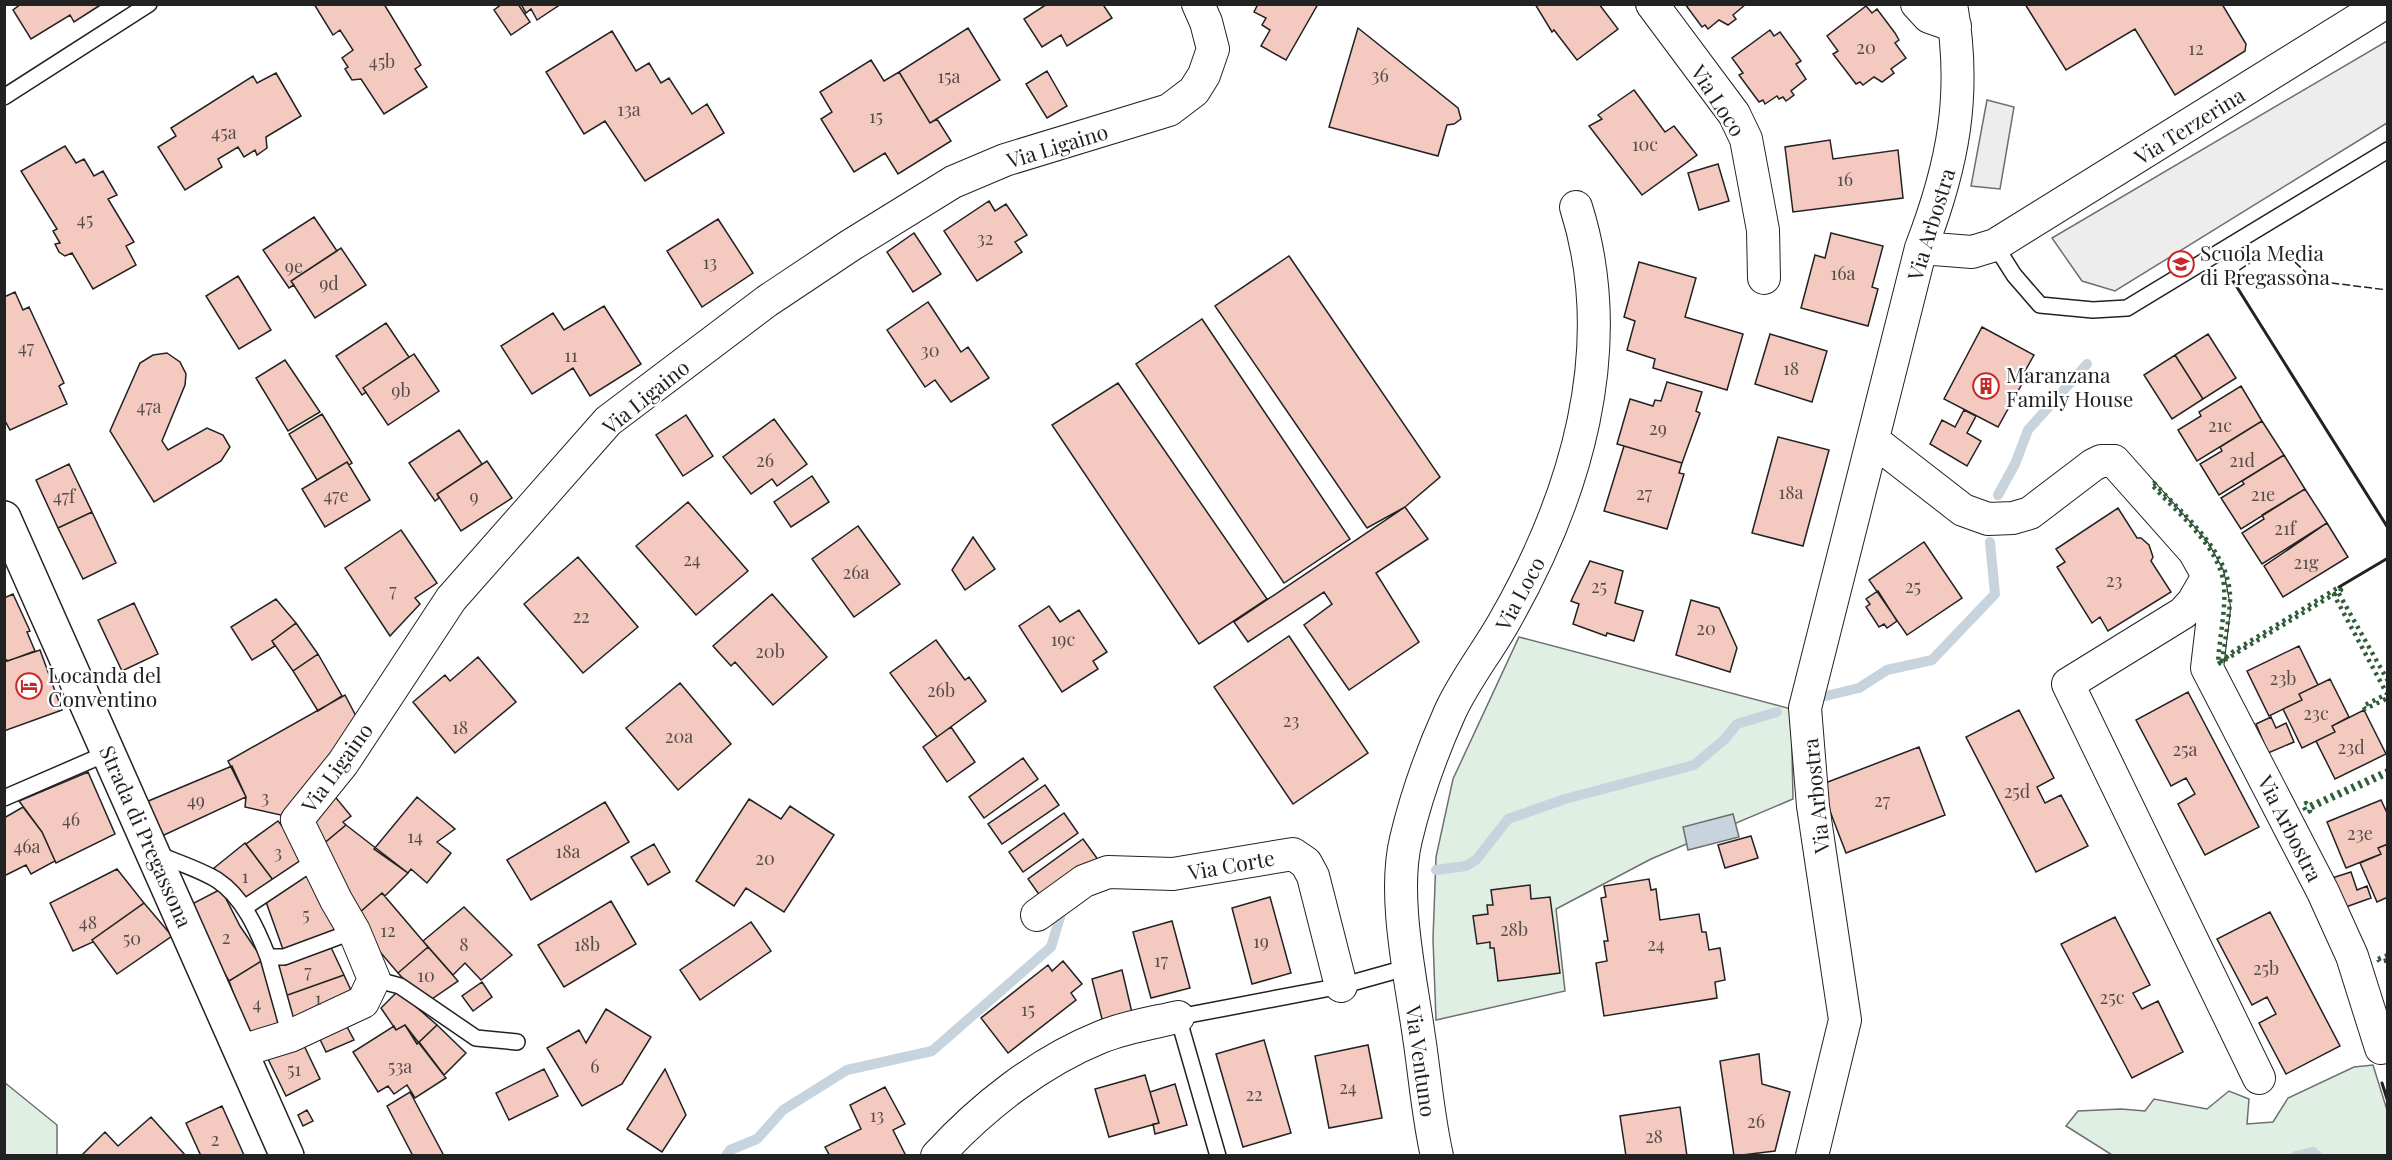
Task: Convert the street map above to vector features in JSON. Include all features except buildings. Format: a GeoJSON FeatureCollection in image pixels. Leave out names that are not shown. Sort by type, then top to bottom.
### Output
{"type":"FeatureCollection","features":[{"type":"Feature","properties":{"kind":"street","name":"Via Ligaino"},"geometry":{"type":"LineString","coordinates":[[374,979],[354,931],[297,820],[343,763],[451,599],[608,421],[767,302],[851,244],[953,182],[1005,160],[1169,110],[1194,91],[1204,75],[1213,49],[1206,22],[1198,4]]}},
{"type":"Feature","properties":{"kind":"street","name":"Via Loco"},"geometry":{"type":"LineString","coordinates":[[1652,4],[1734,114],[1746,139],[1763,230],[1764,278]]}},
{"type":"Feature","properties":{"kind":"street"},"geometry":{"type":"LineString","coordinates":[[1917,4],[1929,17],[1953,15]]}},
{"type":"Feature","properties":{"kind":"street","name":"Via Terzerina"},"geometry":{"type":"LineString","coordinates":[[1921,248],[1972,252],[1995,245],[2383,4]]}},
{"type":"Feature","properties":{"kind":"street","name":"Via Arbostra"},"geometry":{"type":"LineString","coordinates":[[1812,1155],[1845,1020],[1813,806],[1805,708],[1921,248],[1941,195],[1954,132],[1959,80],[1953,15]]}},
{"type":"Feature","properties":{"kind":"street","name":"Via Loco"},"geometry":{"type":"LineString","coordinates":[[1409,967],[1401,868],[1418,797],[1451,710],[1504,622],[1552,527],[1570,480],[1588,406],[1593,310],[1589,267],[1576,207]]}},
{"type":"Feature","properties":{"kind":"street","name":"Via Arbostra"},"geometry":{"type":"LineString","coordinates":[[1874,441],[1964,510],[1988,519],[2013,518],[2030,513],[2094,465],[2101,461],[2114,461],[2194,551],[2208,576],[2214,608],[2207,668],[2324,892],[2352,956],[2381,1048]]}},
{"type":"Feature","properties":{"kind":"street","name":"Strada di Pregassona"},"geometry":{"type":"LineString","coordinates":[[4,518],[110,752],[287,1155]]}},
{"type":"Feature","properties":{"kind":"street"},"geometry":{"type":"LineString","coordinates":[[2208,576],[2193,602],[2183,613],[2068,684],[2259,1078]]}},
{"type":"Feature","properties":{"kind":"street","name":"Via Corte"},"geometry":{"type":"LineString","coordinates":[[1036,915],[1084,881],[1108,872],[1173,874],[1293,854],[1306,863],[1314,876],[1341,986]]}},
{"type":"Feature","properties":{"kind":"street","name":"Via Ventuno"},"geometry":{"type":"LineString","coordinates":[[1409,967],[1437,1155]]}},
{"type":"Feature","properties":{"kind":"street"},"geometry":{"type":"LineString","coordinates":[[241,1051],[290,1036],[363,1002],[374,979]]}},
{"type":"Feature","properties":{"kind":"street"},"geometry":{"type":"LineString","coordinates":[[936,1155],[999,1099],[1072,1050],[1124,1029],[1178,1017]]}},
{"type":"Feature","properties":{"kind":"lane"},"geometry":{"type":"LineString","coordinates":[[4,97],[149,4]]}},
{"type":"Feature","properties":{"kind":"lane"},"geometry":{"type":"LineString","coordinates":[[1995,245],[2014,275],[2040,305],[2093,310],[2127,308],[2388,150]]}},
{"type":"Feature","properties":{"kind":"lane"},"geometry":{"type":"LineString","coordinates":[[4,798],[110,752]]}},
{"type":"Feature","properties":{"kind":"lane"},"geometry":{"type":"LineString","coordinates":[[154,853],[218,881],[244,908],[255,926],[268,957],[290,1036]]}},
{"type":"Feature","properties":{"kind":"lane"},"geometry":{"type":"LineString","coordinates":[[244,908],[316,860]]}},
{"type":"Feature","properties":{"kind":"lane"},"geometry":{"type":"LineString","coordinates":[[268,957],[284,957],[354,931]]}},
{"type":"Feature","properties":{"kind":"lane"},"geometry":{"type":"LineString","coordinates":[[1218,1155],[1178,1017],[1341,986],[1409,967]]}},
{"type":"Feature","properties":{"kind":"lane"},"geometry":{"type":"LineString","coordinates":[[374,979],[400,986],[476,1038],[517,1042]]}},
{"type":"Feature","properties":{"kind":"green space"},"geometry":{"type":"Polygon","coordinates":[[[1519,637],[1791,709],[1793,799],[1651,859],[1556,909],[1565,991],[1436,1020],[1433,939],[1436,857],[1453,779],[1519,637]]]}},
{"type":"Feature","properties":{"kind":"green space"},"geometry":{"type":"Polygon","coordinates":[[[2373,1065],[2387,1110],[2387,1155],[2112,1155],[2066,1126],[2078,1111],[2121,1109],[2145,1111],[2154,1099],[2207,1109],[2229,1091],[2249,1099],[2247,1124],[2273,1122],[2288,1098],[2354,1067],[2373,1065]]]}},
{"type":"Feature","properties":{"kind":"green space"},"geometry":{"type":"Polygon","coordinates":[[[4,1082],[57,1125],[57,1155],[5,1155],[4,1082]]]}},
{"type":"Feature","properties":{"kind":"shaded area"},"geometry":{"type":"Polygon","coordinates":[[[2387,41],[2387,123],[2115,291],[2082,281],[2052,238],[2387,41]]]}},
{"type":"Feature","properties":{"kind":"shaded area"},"geometry":{"type":"Polygon","coordinates":[[[1987,100],[2014,107],[2000,189],[1971,186],[1987,100]]]}},
{"type":"Feature","properties":{"kind":"shaded area"},"geometry":{"type":"Polygon","coordinates":[[[1733,814],[1739,837],[1688,850],[1683,827],[1733,814]]]}},
{"type":"Feature","properties":{"kind":"waterway"},"geometry":{"type":"LineString","coordinates":[[1998,495],[2015,464],[2028,430],[2087,364]]}},
{"type":"Feature","properties":{"kind":"waterway"},"geometry":{"type":"LineString","coordinates":[[1813,699],[1859,688],[1887,670],[1932,660],[1995,594],[1990,542]]}},
{"type":"Feature","properties":{"kind":"waterway"},"geometry":{"type":"LineString","coordinates":[[1436,870],[1466,866],[1476,860],[1508,819],[1565,799],[1694,765],[1724,740],[1737,724],[1777,712]]}},
{"type":"Feature","properties":{"kind":"waterway"},"geometry":{"type":"LineString","coordinates":[[726,1156],[730,1150],[757,1139],[783,1110],[847,1070],[932,1051],[1051,947],[1061,914]]}},
{"type":"Feature","properties":{"kind":"waterway"},"geometry":{"type":"LineString","coordinates":[[2296,1156],[2313,1152],[2317,1156]]}},
{"type":"Feature","properties":{"kind":"hedge"},"geometry":{"type":"LineString","coordinates":[[2154,483],[2204,536],[2223,567],[2230,601],[2222,661],[2234,651],[2339,587],[2341,590],[2218,664],[2224,596],[2221,571],[2206,544],[2152,485],[2154,483]]}},
{"type":"Feature","properties":{"kind":"hedge"},"geometry":{"type":"LineString","coordinates":[[2388,681],[2338,592],[2334,595],[2387,694],[2363,706],[2365,709],[2388,698]]}},
{"type":"Feature","properties":{"kind":"hedge"},"geometry":{"type":"LineString","coordinates":[[2388,770],[2308,806],[2306,803],[2303,805],[2307,813],[2309,809],[2388,774]]}},
{"type":"Feature","properties":{"kind":"hedge"},"geometry":{"type":"LineString","coordinates":[[2378,959],[2388,955]]}},
{"type":"Feature","properties":{"kind":"hedge"},"geometry":{"type":"LineString","coordinates":[[2378,959],[2380,962],[2388,960]]}},
{"type":"Feature","properties":{"kind":"fence"},"geometry":{"type":"LineString","coordinates":[[2279,247],[2315,281],[2388,290]]}},
{"type":"Feature","properties":{"kind":"fence"},"geometry":{"type":"LineString","coordinates":[[2230,276],[2250,263]]}},
{"type":"Feature","properties":{"kind":"wall"},"geometry":{"type":"LineString","coordinates":[[2230,276],[2388,528]]}},
{"type":"Feature","properties":{"kind":"wall"},"geometry":{"type":"LineString","coordinates":[[2339,587],[2388,558]]}},
{"type":"Feature","properties":{"kind":"wall"},"geometry":{"type":"LineString","coordinates":[[2382,1083],[2388,1102]]}},
{"type":"Feature","properties":{"kind":"place","name":"Scuola Media di Pregassona"},"geometry":{"type":"Point","coordinates":[2181,264]}},
{"type":"Feature","properties":{"kind":"place","name":"Maranzana Family House"},"geometry":{"type":"Point","coordinates":[1986,386]}},
{"type":"Feature","properties":{"kind":"place","name":"Locanda del Conventino"},"geometry":{"type":"Point","coordinates":[29,686]}}]}
